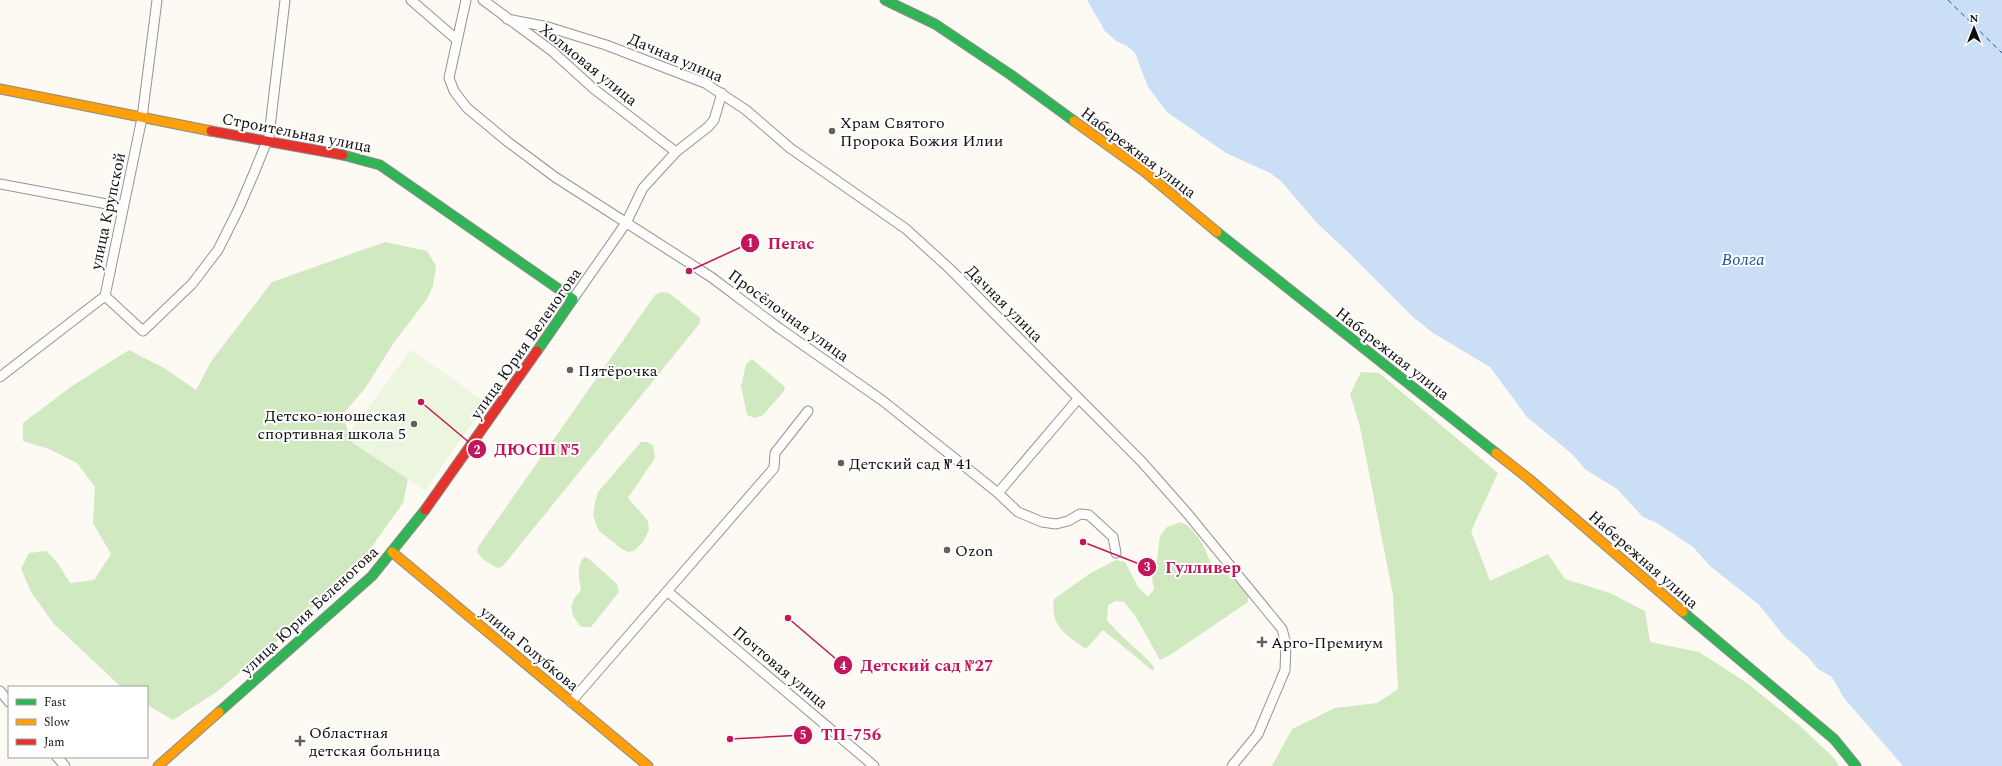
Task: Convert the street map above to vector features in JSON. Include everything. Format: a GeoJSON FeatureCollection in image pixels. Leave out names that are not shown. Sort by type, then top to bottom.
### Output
{"type":"FeatureCollection","features":[{"type":"Feature","properties":{"kind":"street","name":"улица Крупской"},"geometry":{"type":"LineString","coordinates":[[105,296],[142,118],[157,0]]}},
{"type":"Feature","properties":{"kind":"street"},"geometry":{"type":"LineString","coordinates":[[0,377],[105,296],[143,331],[192,284],[218,250],[239,208],[267,139],[284,0]]}},
{"type":"Feature","properties":{"kind":"street"},"geometry":{"type":"LineString","coordinates":[[411,0],[456,39]]}},
{"type":"Feature","properties":{"kind":"street","name":"Просёлочная улица"},"geometry":{"type":"LineString","coordinates":[[466,0],[456,39],[449,78],[454,91],[467,108],[508,142],[555,176],[711,277],[779,328],[883,401],[998,493],[1018,512],[1042,522],[1056,524],[1068,521],[1080,514],[1089,516],[1113,537],[1116,553]]}},
{"type":"Feature","properties":{"kind":"street","name":"Холмовая улица"},"geometry":{"type":"LineString","coordinates":[[483,0],[552,51],[594,88],[676,152]]}},
{"type":"Feature","properties":{"kind":"street","name":"Набережная улица"},"geometry":{"type":"LineString","coordinates":[[885,0],[941,28],[1011,75],[1144,172],[1275,279],[1529,479],[1680,610],[1834,739],[1856,766]]}},
{"type":"Feature","properties":{"kind":"street","name":"Дачная улица"},"geometry":{"type":"LineString","coordinates":[[507,19],[548,27],[606,45],[705,83],[722,93],[746,110],[790,148],[906,229],[950,269],[1157,479],[1282,629],[1286,644],[1285,670],[1258,734],[1232,766]]}},
{"type":"Feature","properties":{"kind":"street","name":"Строительная улица"},"geometry":{"type":"LineString","coordinates":[[0,89],[142,118],[267,139],[358,157],[380,164],[573,299]]}},
{"type":"Feature","properties":{"kind":"street","name":"улица Юрия Беленогова"},"geometry":{"type":"LineString","coordinates":[[158,766],[372,576],[412,528],[510,392],[626,223],[643,188],[676,152],[708,127],[714,120],[722,93]]}},
{"type":"Feature","properties":{"kind":"street"},"geometry":{"type":"LineString","coordinates":[[0,184],[123,206]]}},
{"type":"Feature","properties":{"kind":"street"},"geometry":{"type":"LineString","coordinates":[[998,493],[1078,399]]}},
{"type":"Feature","properties":{"kind":"street"},"geometry":{"type":"LineString","coordinates":[[571,702],[774,468],[775,453],[808,411]]}},
{"type":"Feature","properties":{"kind":"street","name":"улица Голубкова"},"geometry":{"type":"LineString","coordinates":[[392,552],[648,766]]}},
{"type":"Feature","properties":{"kind":"street","name":"Почтовая улица"},"geometry":{"type":"LineString","coordinates":[[667,592],[874,766]]}},
{"type":"Feature","properties":{"kind":"street"},"geometry":{"type":"LineString","coordinates":[[0,691],[8,701]]}},
{"type":"Feature","properties":{"kind":"street"},"geometry":{"type":"LineString","coordinates":[[58,758],[65,766]]}},
{"type":"Feature","properties":{"kind":"green space"},"geometry":{"type":"Polygon","coordinates":[[[385,242],[427,251],[436,266],[433,286],[427,299],[393,344],[364,390],[342,415],[353,443],[408,479],[403,503],[361,562],[274,644],[218,691],[173,720],[148,706],[148,686],[120,686],[53,623],[31,592],[21,569],[29,553],[47,551],[59,565],[70,583],[94,580],[111,554],[93,523],[95,487],[77,463],[49,449],[23,441],[23,423],[72,386],[129,350],[164,368],[196,390],[212,360],[272,282],[385,242]]]}},
{"type":"Feature","properties":{"kind":"green space"},"geometry":{"type":"Polygon","coordinates":[[[661,292],[669,293],[700,318],[700,323],[503,566],[498,568],[489,563],[478,554],[478,547],[655,295],[661,292]]]}},
{"type":"Feature","properties":{"kind":"green space","name":"Детско-юношеская спортивная школа 5"},"geometry":{"type":"Polygon","coordinates":[[[411,350],[487,403],[425,490],[353,443],[349,434],[411,350]]]}},
{"type":"Feature","properties":{"kind":"green space"},"geometry":{"type":"Polygon","coordinates":[[[752,359],[785,387],[784,391],[763,415],[755,418],[747,415],[741,386],[746,364],[752,359]]]}},
{"type":"Feature","properties":{"kind":"green space"},"geometry":{"type":"Polygon","coordinates":[[[1361,372],[1379,373],[1498,473],[1471,531],[1490,581],[1548,554],[1565,579],[1610,593],[1645,611],[1650,642],[1699,652],[1747,683],[1800,726],[1835,759],[1839,766],[1272,766],[1292,729],[1335,708],[1377,703],[1398,689],[1393,595],[1360,427],[1350,394],[1361,372]]]}},
{"type":"Feature","properties":{"kind":"green space"},"geometry":{"type":"Polygon","coordinates":[[[641,442],[647,442],[653,445],[655,458],[628,498],[648,521],[649,530],[643,542],[634,551],[628,552],[599,531],[593,516],[598,492],[641,442]]]}},
{"type":"Feature","properties":{"kind":"green space"},"geometry":{"type":"Polygon","coordinates":[[[1181,522],[1187,525],[1197,535],[1212,567],[1222,568],[1248,594],[1248,602],[1170,655],[1160,660],[1136,617],[1124,602],[1116,601],[1108,605],[1107,620],[1118,633],[1149,661],[1154,667],[1153,671],[1103,630],[1086,649],[1061,629],[1054,616],[1054,599],[1089,574],[1116,560],[1125,562],[1138,587],[1148,597],[1154,589],[1152,578],[1156,567],[1160,536],[1167,527],[1181,522]]]}},
{"type":"Feature","properties":{"kind":"green space"},"geometry":{"type":"Polygon","coordinates":[[[584,557],[588,558],[617,584],[619,592],[591,627],[581,627],[572,613],[572,604],[581,590],[579,569],[581,561],[584,557]]]}},
{"type":"Feature","properties":{"kind":"water","name":"Волга"},"geometry":{"type":"Polygon","coordinates":[[[1087,0],[2002,0],[2002,766],[1903,766],[1844,698],[1832,677],[1818,669],[1809,658],[1785,637],[1759,605],[1710,566],[1693,547],[1657,523],[1643,517],[1617,489],[1586,470],[1571,453],[1527,417],[1490,367],[1433,333],[1413,317],[1317,223],[1281,181],[1270,173],[1226,153],[1167,112],[1148,87],[1135,53],[1127,46],[1116,41],[1105,31],[1087,0]]]}},
{"type":"Feature","properties":{"kind":"ferry route"},"geometry":{"type":"LineString","coordinates":[[1948,0],[2002,53]]}},
{"type":"Feature","properties":{"kind":"traffic: fast"},"geometry":{"type":"LineString","coordinates":[[885,0],[935,24],[1011,75],[1074,121]]}},
{"type":"Feature","properties":{"kind":"traffic: fast"},"geometry":{"type":"LineString","coordinates":[[343,155],[380,165],[573,299],[537,351]]}},
{"type":"Feature","properties":{"kind":"traffic: fast"},"geometry":{"type":"LineString","coordinates":[[1217,232],[1496,453]]}},
{"type":"Feature","properties":{"kind":"traffic: fast"},"geometry":{"type":"LineString","coordinates":[[219,712],[372,576],[425,510]]}},
{"type":"Feature","properties":{"kind":"traffic: fast"},"geometry":{"type":"LineString","coordinates":[[1683,612],[1834,739],[1856,766]]}},
{"type":"Feature","properties":{"kind":"traffic: slow"},"geometry":{"type":"LineString","coordinates":[[0,89],[211,131]]}},
{"type":"Feature","properties":{"kind":"traffic: slow"},"geometry":{"type":"LineString","coordinates":[[1074,121],[1145,172],[1217,232]]}},
{"type":"Feature","properties":{"kind":"traffic: slow"},"geometry":{"type":"LineString","coordinates":[[1496,453],[1529,479],[1683,612]]}},
{"type":"Feature","properties":{"kind":"traffic: slow"},"geometry":{"type":"LineString","coordinates":[[392,552],[648,766]]}},
{"type":"Feature","properties":{"kind":"traffic: slow"},"geometry":{"type":"LineString","coordinates":[[158,766],[219,712]]}},
{"type":"Feature","properties":{"kind":"traffic: jam"},"geometry":{"type":"LineString","coordinates":[[211,131],[343,155]]}},
{"type":"Feature","properties":{"kind":"traffic: jam"},"geometry":{"type":"LineString","coordinates":[[425,510],[537,351]]}},
{"type":"Feature","properties":{"kind":"place","name":"Храм Святого Пророка Божия Илии"},"geometry":{"type":"Point","coordinates":[832,131]}},
{"type":"Feature","properties":{"kind":"place","name":"Пегас"},"geometry":{"type":"Point","coordinates":[689,271]}},
{"type":"Feature","properties":{"kind":"place","name":"Пятёрочка"},"geometry":{"type":"Point","coordinates":[570,370]}},
{"type":"Feature","properties":{"kind":"place","name":"ДЮСШ №5"},"geometry":{"type":"Point","coordinates":[421,402]}},
{"type":"Feature","properties":{"kind":"place","name":"Детско-юношеская спортивная школа 5"},"geometry":{"type":"Point","coordinates":[414,424]}},
{"type":"Feature","properties":{"kind":"place","name":"Детский сад № 41"},"geometry":{"type":"Point","coordinates":[841,463]}},
{"type":"Feature","properties":{"kind":"place","name":"Гулливер"},"geometry":{"type":"Point","coordinates":[1083,542]}},
{"type":"Feature","properties":{"kind":"place","name":"Ozon"},"geometry":{"type":"Point","coordinates":[947,550]}},
{"type":"Feature","properties":{"kind":"place","name":"Детский сад №27"},"geometry":{"type":"Point","coordinates":[788,618]}},
{"type":"Feature","properties":{"kind":"place","name":"Арго-Премиум"},"geometry":{"type":"Point","coordinates":[1262,642]}},
{"type":"Feature","properties":{"kind":"place","name":"ТП-756"},"geometry":{"type":"Point","coordinates":[730,739]}},
{"type":"Feature","properties":{"kind":"place","name":"Областная детская больница"},"geometry":{"type":"Point","coordinates":[300,741]}}]}
